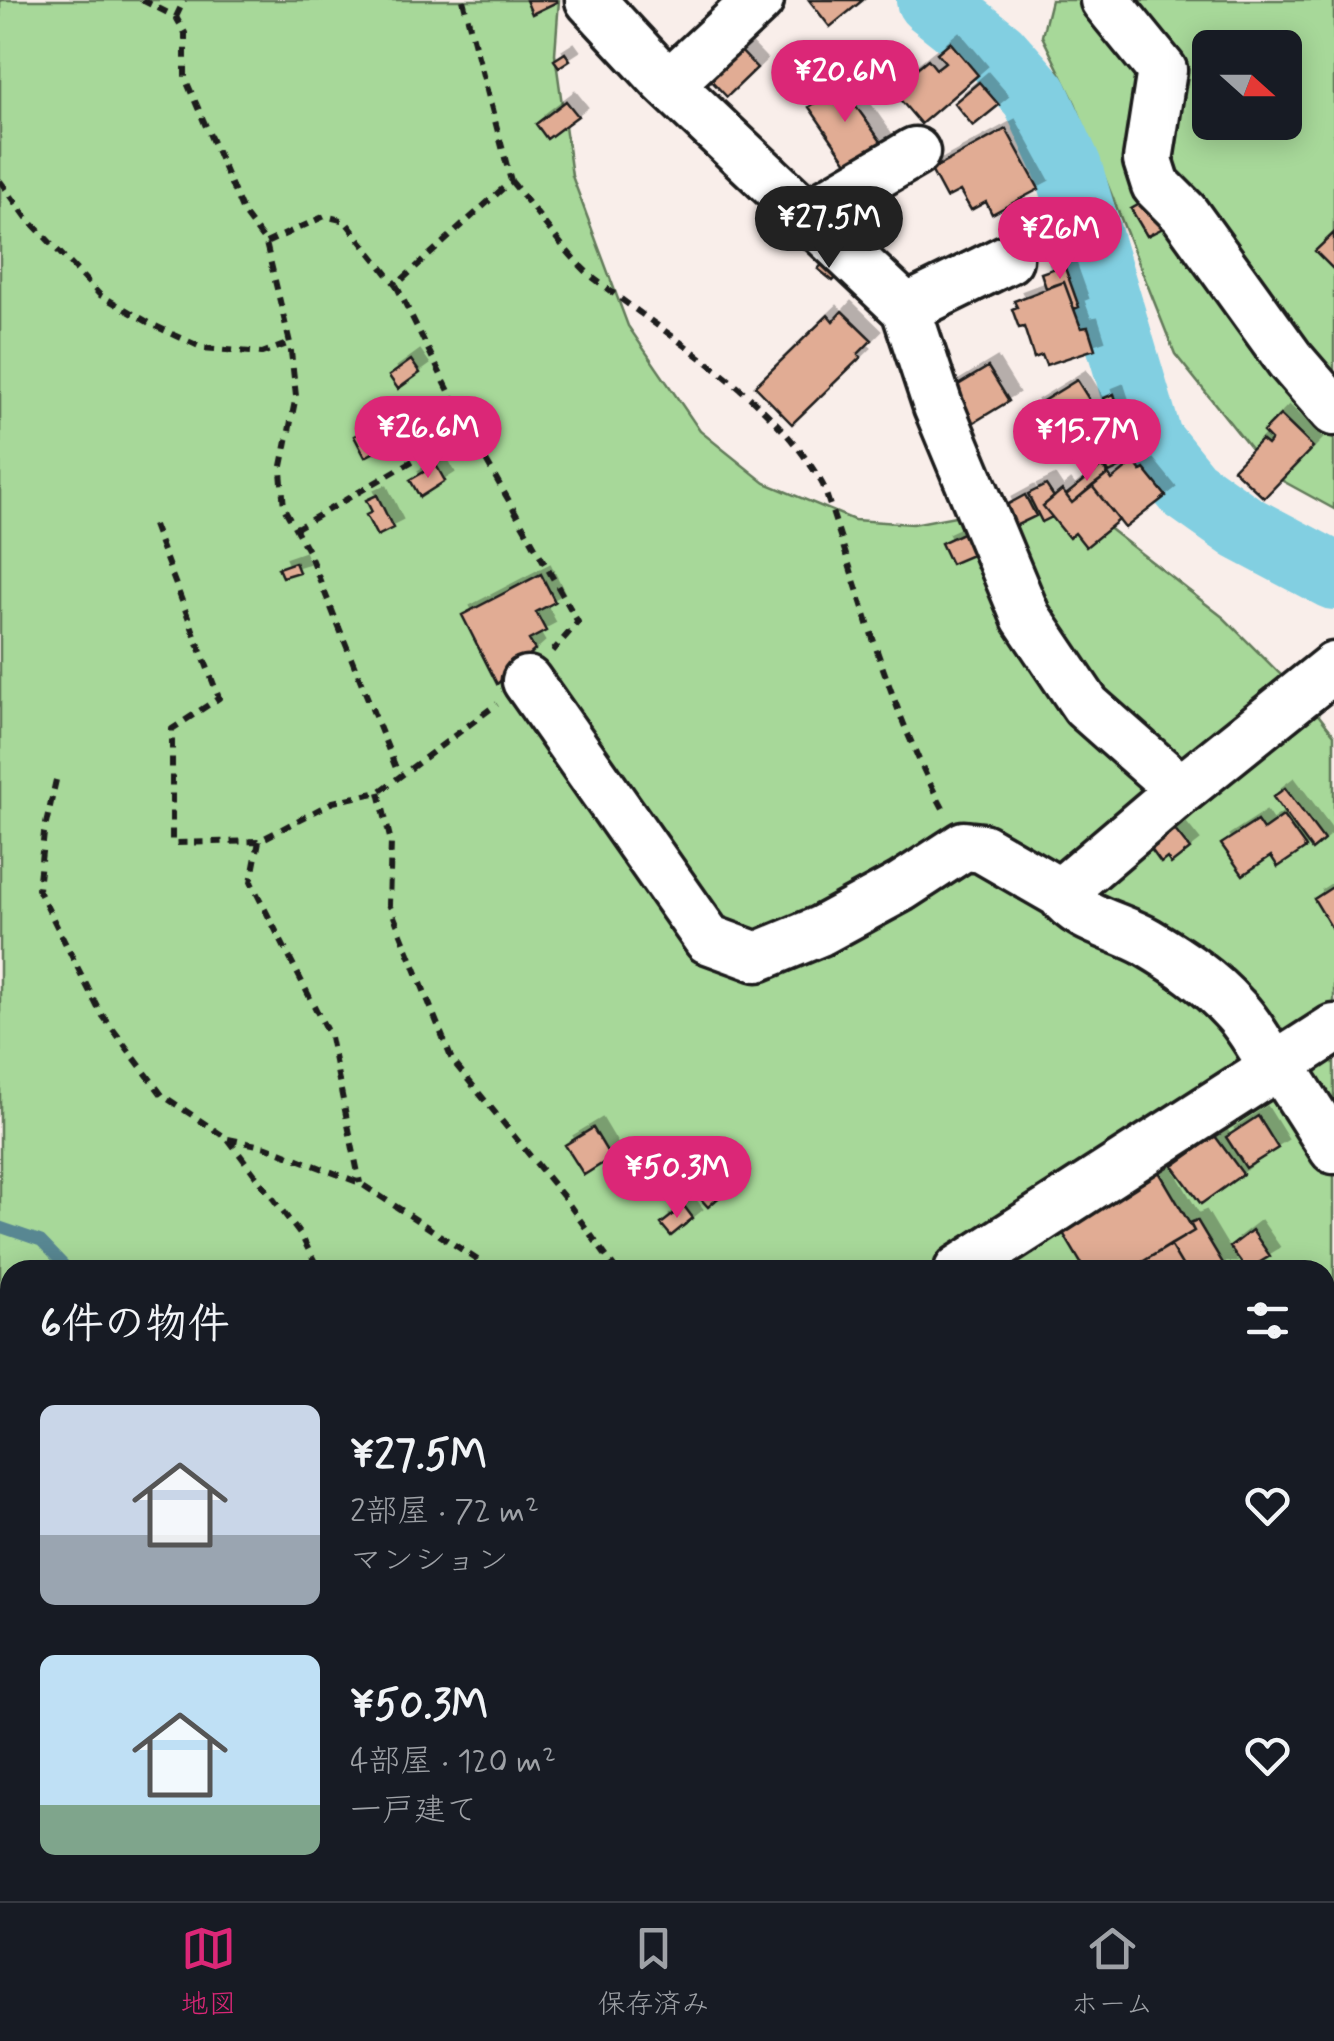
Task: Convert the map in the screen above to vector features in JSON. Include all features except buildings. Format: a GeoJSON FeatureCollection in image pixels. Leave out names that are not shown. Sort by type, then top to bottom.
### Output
{"type":"FeatureCollection","features":[{"type":"Feature","properties":{"kind":"street"},"geometry":{"type":"LineString","coordinates":[[590,0],[669,84],[906,309],[938,406],[1026,617],[1086,706],[1181,790]]}},
{"type":"Feature","properties":{"kind":"street"},"geometry":{"type":"LineString","coordinates":[[669,84],[759,0]]}},
{"type":"Feature","properties":{"kind":"street"},"geometry":{"type":"LineString","coordinates":[[1105,0],[1162,70],[1148,160],[1156,185],[1184,214],[1290,360],[1334,411]]}},
{"type":"Feature","properties":{"kind":"street"},"geometry":{"type":"LineString","coordinates":[[808,215],[914,152]]}},
{"type":"Feature","properties":{"kind":"street"},"geometry":{"type":"LineString","coordinates":[[906,309],[1008,260]]}},
{"type":"Feature","properties":{"kind":"street"},"geometry":{"type":"LineString","coordinates":[[1060,893],[1334,668]]}},
{"type":"Feature","properties":{"kind":"street"},"geometry":{"type":"LineString","coordinates":[[527,680],[708,939],[757,957],[820,931],[901,887],[964,846],[982,848],[1060,893],[1067,903],[1084,913],[1144,940],[1199,975],[1236,1010],[1334,1149]]}},
{"type":"Feature","properties":{"kind":"street"},"geometry":{"type":"LineString","coordinates":[[974,1260],[1334,1030]]}},
{"type":"Feature","properties":{"kind":"path"},"geometry":{"type":"LineString","coordinates":[[142,0],[176,16],[185,33],[185,78],[244,214],[266,243],[290,343],[296,396],[282,471],[284,508],[308,551],[400,778]]}},
{"type":"Feature","properties":{"kind":"path"},"geometry":{"type":"LineString","coordinates":[[176,16],[184,0]]}},
{"type":"Feature","properties":{"kind":"path"},"geometry":{"type":"LineString","coordinates":[[463,0],[510,181],[592,278],[670,333],[750,398],[812,465],[824,485],[918,764],[964,846]]}},
{"type":"Feature","properties":{"kind":"path"},"geometry":{"type":"LineString","coordinates":[[0,180],[27,218],[100,295],[153,325],[204,348],[262,353],[290,343]]}},
{"type":"Feature","properties":{"kind":"path"},"geometry":{"type":"LineString","coordinates":[[396,285],[510,181]]}},
{"type":"Feature","properties":{"kind":"path"},"geometry":{"type":"LineString","coordinates":[[153,525],[219,698],[172,729],[172,843],[259,841],[333,802],[380,792],[527,680],[578,622],[468,429],[396,285],[345,221],[325,216],[266,243]]}},
{"type":"Feature","properties":{"kind":"path"},"geometry":{"type":"LineString","coordinates":[[295,529],[468,429]]}},
{"type":"Feature","properties":{"kind":"path"},"geometry":{"type":"LineString","coordinates":[[56,780],[44,834],[38,889],[100,1012],[162,1095],[228,1139],[302,1237],[314,1260]]}},
{"type":"Feature","properties":{"kind":"path"},"geometry":{"type":"LineString","coordinates":[[380,792],[391,842],[388,904],[452,1060],[563,1196],[609,1260]]}},
{"type":"Feature","properties":{"kind":"path"},"geometry":{"type":"LineString","coordinates":[[259,841],[251,882],[330,1037],[360,1183]]}},
{"type":"Feature","properties":{"kind":"path"},"geometry":{"type":"LineString","coordinates":[[228,1139],[266,1147],[360,1183],[478,1260]]}},
{"type":"Feature","properties":{"kind":"green space"},"geometry":{"type":"Polygon","coordinates":[[[0,0],[559,0],[555,54],[572,176],[628,326],[700,431],[765,483],[854,520],[913,524],[1045,499],[1084,509],[1224,618],[1309,703],[1334,735],[1334,1260],[0,1260],[0,0]]]}},
{"type":"Feature","properties":{"kind":"green space"},"geometry":{"type":"Polygon","coordinates":[[[1051,0],[1334,0],[1334,509],[1272,475],[1175,354],[1075,103],[1042,36],[1051,0]]]}},
{"type":"Feature","properties":{"kind":"waterway"},"geometry":{"type":"LineString","coordinates":[[930,0],[997,53],[1035,96],[1068,168],[1149,441],[1188,489],[1243,528],[1334,576]]}},
{"type":"Feature","properties":{"kind":"waterway"},"geometry":{"type":"LineString","coordinates":[[0,1227],[41,1241],[59,1260]]}}]}
